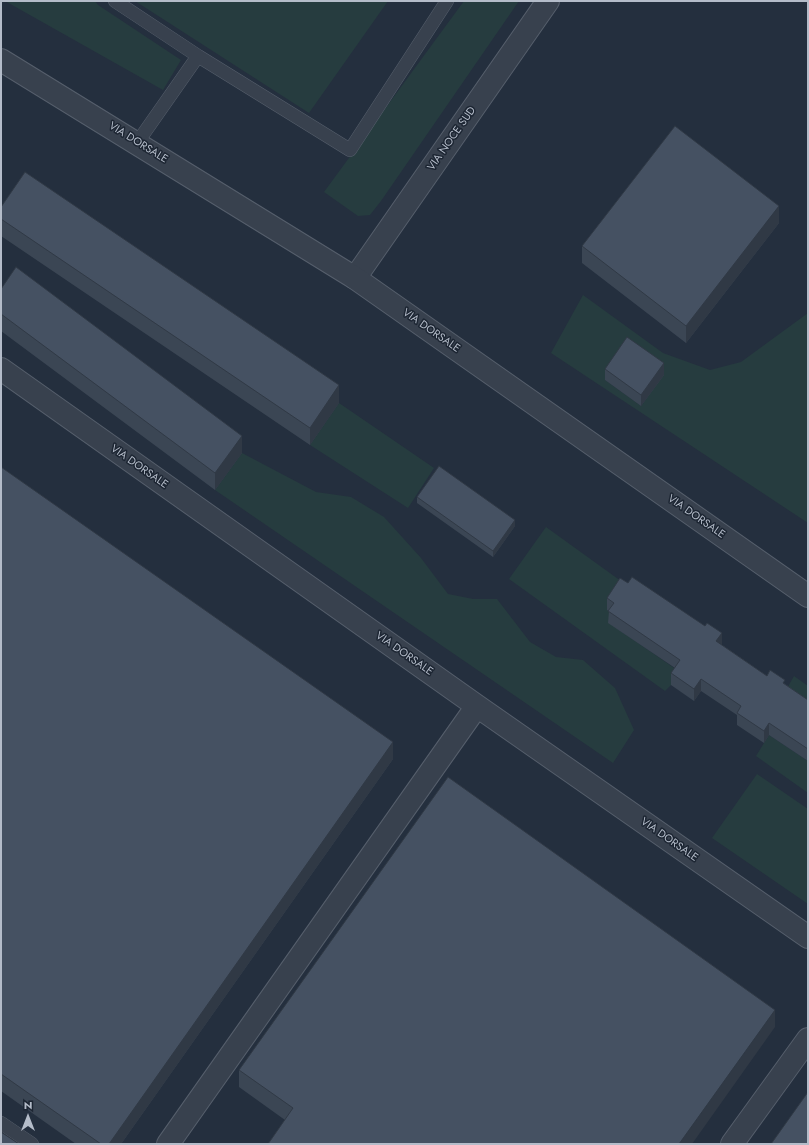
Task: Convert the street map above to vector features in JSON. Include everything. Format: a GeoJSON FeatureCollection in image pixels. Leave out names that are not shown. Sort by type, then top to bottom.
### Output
{"type":"FeatureCollection","features":[{"type":"Feature","properties":{"kind":"street","name":"VIA NOCE SUD"},"geometry":{"type":"LineString","coordinates":[[355,278],[548,1]]}},
{"type":"Feature","properties":{"kind":"street","name":"VIA DORSALE"},"geometry":{"type":"LineString","coordinates":[[1,60],[355,278],[808,596]]}},
{"type":"Feature","properties":{"kind":"street","name":"VIA DORSALE"},"geometry":{"type":"LineString","coordinates":[[1,369],[477,706],[808,937]]}},
{"type":"Feature","properties":{"kind":"street"},"geometry":{"type":"LineString","coordinates":[[168,1144],[477,706]]}},
{"type":"Feature","properties":{"kind":"street"},"geometry":{"type":"LineString","coordinates":[[732,1144],[808,1039]]}},
{"type":"Feature","properties":{"kind":"lane"},"geometry":{"type":"LineString","coordinates":[[115,1],[198,56],[350,150],[447,1]]}},
{"type":"Feature","properties":{"kind":"lane"},"geometry":{"type":"LineString","coordinates":[[137,143],[198,56]]}},
{"type":"Feature","properties":{"kind":"lane"},"geometry":{"type":"LineString","coordinates":[[1,1124],[32,1144]]}},
{"type":"Feature","properties":{"kind":"green space"},"geometry":{"type":"Polygon","coordinates":[[[5,1],[95,1],[98,5],[181,60],[163,90],[5,1]]]}},
{"type":"Feature","properties":{"kind":"green space"},"geometry":{"type":"Polygon","coordinates":[[[135,1],[388,1],[309,113],[135,1]]]}},
{"type":"Feature","properties":{"kind":"green space"},"geometry":{"type":"Polygon","coordinates":[[[464,1],[519,1],[381,201],[370,215],[358,216],[324,192],[464,1]]]}},
{"type":"Feature","properties":{"kind":"green space"},"geometry":{"type":"Polygon","coordinates":[[[583,295],[663,353],[710,370],[741,362],[808,313],[808,523],[551,353],[583,295]],[[663,375],[605,380],[641,406],[663,375]]]}},
{"type":"Feature","properties":{"kind":"green space"},"geometry":{"type":"Polygon","coordinates":[[[339,403],[434,468],[408,508],[310,445],[339,403]]]}},
{"type":"Feature","properties":{"kind":"green space"},"geometry":{"type":"Polygon","coordinates":[[[242,453],[316,492],[351,497],[384,517],[421,558],[448,594],[473,599],[497,599],[530,642],[556,657],[583,660],[615,688],[634,730],[613,763],[215,490],[242,453]]]}},
{"type":"Feature","properties":{"kind":"green space"},"geometry":{"type":"Polygon","coordinates":[[[546,527],[632,589],[609,623],[680,672],[665,691],[509,579],[546,527]]]}},
{"type":"Feature","properties":{"kind":"green space"},"geometry":{"type":"Polygon","coordinates":[[[794,676],[808,686],[808,711],[785,692],[794,676]]]}},
{"type":"Feature","properties":{"kind":"green space"},"geometry":{"type":"Polygon","coordinates":[[[769,735],[808,761],[808,793],[756,756],[769,735]]]}},
{"type":"Feature","properties":{"kind":"green space"},"geometry":{"type":"Polygon","coordinates":[[[757,774],[808,809],[808,904],[712,838],[757,774]]]}},
{"type":"Feature","properties":{"kind":"building"},"geometry":{"type":"Polygon","coordinates":[[[675,126],[779,206],[686,326],[582,246],[675,126]]]}},
{"type":"Feature","properties":{"kind":"building"},"geometry":{"type":"Polygon","coordinates":[[[25,172],[339,385],[310,428],[1,219],[1,207],[25,172]]]}},
{"type":"Feature","properties":{"kind":"building"},"geometry":{"type":"Polygon","coordinates":[[[16,267],[242,436],[215,473],[1,314],[1,289],[16,267]]]}},
{"type":"Feature","properties":{"kind":"building"},"geometry":{"type":"Polygon","coordinates":[[[627,337],[664,363],[641,395],[605,369],[627,337]]]}},
{"type":"Feature","properties":{"kind":"building"},"geometry":{"type":"Polygon","coordinates":[[[439,466],[515,520],[493,551],[417,497],[439,466]]]}},
{"type":"Feature","properties":{"kind":"building"},"geometry":{"type":"Polygon","coordinates":[[[1,467],[393,742],[109,1144],[101,1144],[1,1074],[1,467]]]}},
{"type":"Feature","properties":{"kind":"building"},"geometry":{"type":"Polygon","coordinates":[[[632,577],[705,626],[707,623],[722,633],[716,641],[767,676],[770,670],[785,680],[783,683],[808,700],[808,749],[769,723],[764,731],[737,713],[741,706],[701,679],[694,689],[671,673],[680,660],[608,611],[614,603],[607,598],[620,578],[628,583],[632,577]]]}},
{"type":"Feature","properties":{"kind":"building"},"geometry":{"type":"Polygon","coordinates":[[[448,777],[775,1010],[679,1144],[268,1144],[293,1108],[239,1070],[448,777]]]}},
{"type":"Feature","properties":{"kind":"building"},"geometry":{"type":"Polygon","coordinates":[[[808,1092],[808,1144],[771,1144],[808,1092]]]}},
{"type":"Feature","properties":{"kind":"building"},"geometry":{"type":"Polygon","coordinates":[[[1,1132],[19,1144],[1,1144],[1,1132]]]}}]}
